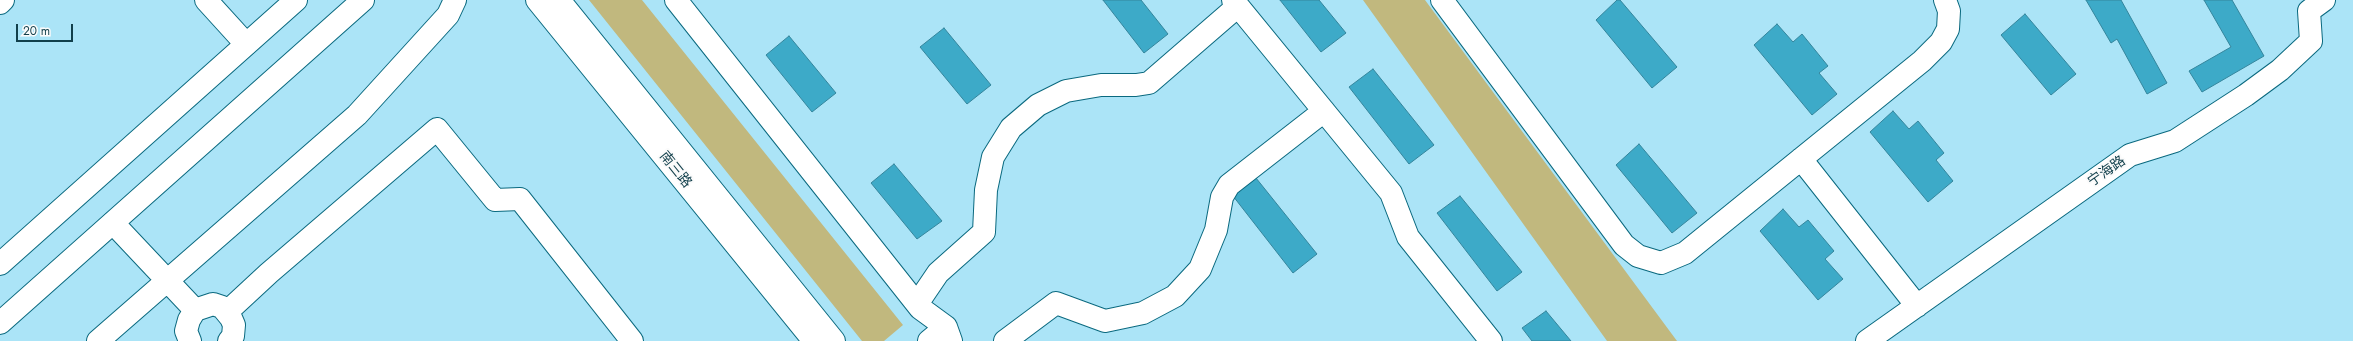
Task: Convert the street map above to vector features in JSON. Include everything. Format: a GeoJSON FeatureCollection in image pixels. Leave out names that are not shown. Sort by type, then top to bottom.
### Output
{"type":"FeatureCollection","features":[{"type":"Feature","properties":{"kind":"street"},"geometry":{"type":"LineString","coordinates":[[0,3],[3,0]]}},
{"type":"Feature","properties":{"kind":"street"},"geometry":{"type":"LineString","coordinates":[[206,0],[246,44]]}},
{"type":"Feature","properties":{"kind":"street"},"geometry":{"type":"LineString","coordinates":[[0,264],[296,0]]}},
{"type":"Feature","properties":{"kind":"street"},"geometry":{"type":"LineString","coordinates":[[0,323],[363,0]]}},
{"type":"Feature","properties":{"kind":"street"},"geometry":{"type":"LineString","coordinates":[[98,341],[357,115],[448,15],[455,0]]}},
{"type":"Feature","properties":{"kind":"street","name":"南三路"},"geometry":{"type":"LineString","coordinates":[[537,0],[814,341]]}},
{"type":"Feature","properties":{"kind":"street","name":"南三路"},"geometry":{"type":"LineString","coordinates":[[558,0],[834,341]]}},
{"type":"Feature","properties":{"kind":"street"},"geometry":{"type":"LineString","coordinates":[[676,0],[917,304],[949,334],[929,341]]}},
{"type":"Feature","properties":{"kind":"street"},"geometry":{"type":"LineString","coordinates":[[1442,0],[1624,245],[1638,256],[1661,263],[1685,253],[1922,61],[1941,42],[1948,29],[1950,11],[1945,0]]}},
{"type":"Feature","properties":{"kind":"street","name":"宁海路"},"geometry":{"type":"LineString","coordinates":[[1867,341],[2130,155],[2175,141],[2246,95],[2280,70],[2311,41],[2309,11],[2324,0]]}},
{"type":"Feature","properties":{"kind":"street"},"geometry":{"type":"LineString","coordinates":[[917,304],[938,273],[984,232],[986,190],[993,157],[1010,128],[1038,105],[1066,91],[1101,85],[1136,85],[1149,83],[1235,3],[1391,193],[1408,237],[1491,341]]}},
{"type":"Feature","properties":{"kind":"street"},"geometry":{"type":"LineString","coordinates":[[1005,341],[1056,303],[1105,321],[1143,313],[1175,296],[1200,268],[1216,230],[1222,197],[1229,186],[1324,111]]}},
{"type":"Feature","properties":{"kind":"street"},"geometry":{"type":"LineString","coordinates":[[228,311],[269,273],[437,129],[495,200],[520,199],[632,341]]}},
{"type":"Feature","properties":{"kind":"street"},"geometry":{"type":"LineString","coordinates":[[1801,159],[1917,306]]}},
{"type":"Feature","properties":{"kind":"street"},"geometry":{"type":"LineString","coordinates":[[113,223],[195,310]]}},
{"type":"Feature","properties":{"kind":"street"},"geometry":{"type":"LineString","coordinates":[[190,341],[186,331],[189,320],[195,310],[213,304],[228,311],[234,325],[232,339]]}},
{"type":"Feature","properties":{"kind":"shaded area"},"geometry":{"type":"Polygon","coordinates":[[[589,0],[642,0],[903,325],[884,341],[862,341],[589,0]]]}},
{"type":"Feature","properties":{"kind":"shaded area"},"geometry":{"type":"Polygon","coordinates":[[[1363,0],[1425,0],[1677,341],[1607,341],[1363,0]]]}},
{"type":"Feature","properties":{"kind":"building"},"geometry":{"type":"Polygon","coordinates":[[[1103,0],[1141,0],[1168,34],[1144,53],[1103,0]]]}},
{"type":"Feature","properties":{"kind":"building"},"geometry":{"type":"Polygon","coordinates":[[[1280,0],[1319,0],[1346,33],[1321,52],[1280,0]]]}},
{"type":"Feature","properties":{"kind":"building"},"geometry":{"type":"Polygon","coordinates":[[[1617,0],[1620,0],[1677,67],[1652,88],[1596,20],[1617,0]]]}},
{"type":"Feature","properties":{"kind":"building"},"geometry":{"type":"Polygon","coordinates":[[[2086,0],[2121,0],[2167,83],[2147,94],[2117,39],[2111,43],[2086,0]]]}},
{"type":"Feature","properties":{"kind":"building"},"geometry":{"type":"Polygon","coordinates":[[[2204,0],[2232,0],[2264,56],[2202,92],[2189,71],[2231,47],[2204,0]]]}},
{"type":"Feature","properties":{"kind":"building"},"geometry":{"type":"Polygon","coordinates":[[[2025,14],[2076,74],[2051,95],[2001,35],[2025,14]]]}},
{"type":"Feature","properties":{"kind":"building"},"geometry":{"type":"Polygon","coordinates":[[[1777,24],[1793,42],[1802,34],[1828,66],[1819,73],[1837,94],[1812,115],[1754,45],[1777,24]]]}},
{"type":"Feature","properties":{"kind":"building"},"geometry":{"type":"Polygon","coordinates":[[[944,28],[991,85],[967,104],[920,47],[944,28]]]}},
{"type":"Feature","properties":{"kind":"building"},"geometry":{"type":"Polygon","coordinates":[[[789,36],[836,93],[812,112],[766,55],[789,36]]]}},
{"type":"Feature","properties":{"kind":"building"},"geometry":{"type":"Polygon","coordinates":[[[1373,69],[1434,145],[1409,164],[1349,87],[1373,69]]]}},
{"type":"Feature","properties":{"kind":"building"},"geometry":{"type":"Polygon","coordinates":[[[1893,111],[1909,129],[1918,121],[1944,153],[1936,160],[1953,181],[1928,202],[1870,132],[1893,111]]]}},
{"type":"Feature","properties":{"kind":"building"},"geometry":{"type":"Polygon","coordinates":[[[1639,144],[1697,213],[1672,233],[1616,165],[1639,144]]]}},
{"type":"Feature","properties":{"kind":"building"},"geometry":{"type":"Polygon","coordinates":[[[894,164],[942,221],[917,239],[871,183],[894,164]]]}},
{"type":"Feature","properties":{"kind":"building"},"geometry":{"type":"Polygon","coordinates":[[[1256,178],[1317,254],[1293,273],[1233,196],[1256,178]]]}},
{"type":"Feature","properties":{"kind":"building"},"geometry":{"type":"Polygon","coordinates":[[[1460,196],[1522,272],[1497,291],[1437,213],[1460,196]]]}},
{"type":"Feature","properties":{"kind":"building"},"geometry":{"type":"Polygon","coordinates":[[[1783,209],[1799,227],[1808,220],[1834,251],[1825,259],[1843,279],[1818,300],[1760,231],[1783,209]]]}},
{"type":"Feature","properties":{"kind":"building"},"geometry":{"type":"Polygon","coordinates":[[[1546,311],[1571,341],[1532,341],[1522,328],[1546,311]]]}}]}
